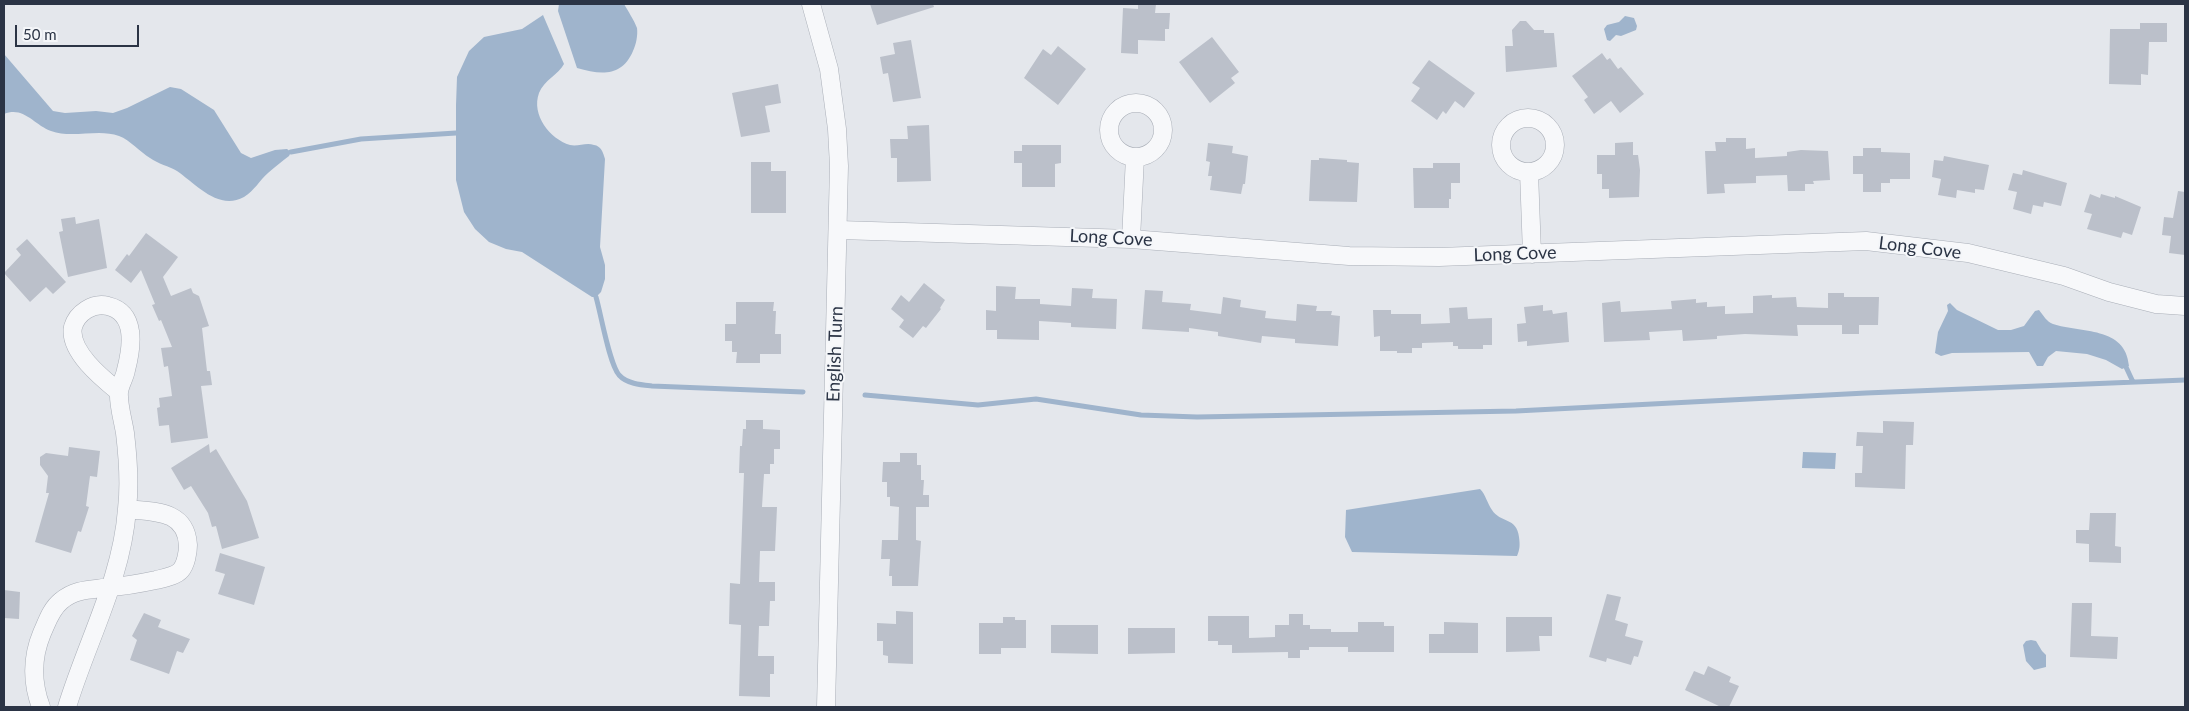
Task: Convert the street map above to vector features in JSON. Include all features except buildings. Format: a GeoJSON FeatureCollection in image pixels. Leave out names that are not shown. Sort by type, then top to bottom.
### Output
{"type":"FeatureCollection","features":[{"type":"Feature","properties":{"kind":"street","name":"English Turn"},"geometry":{"type":"LineString","coordinates":[[811,4],[829,69],[837,129],[839,166],[826,707]]}},
{"type":"Feature","properties":{"kind":"street"},"geometry":{"type":"LineString","coordinates":[[1131,239],[1135,157]]}},
{"type":"Feature","properties":{"kind":"street"},"geometry":{"type":"LineString","coordinates":[[1529,172],[1532,254]]}},
{"type":"Feature","properties":{"kind":"street","name":"Long Cove"},"geometry":{"type":"LineString","coordinates":[[838,230],[1131,239],[1349,256],[1439,257],[1866,241],[1968,253],[2064,276],[2109,292],[2156,304],[2185,306]]}},
{"type":"Feature","properties":{"kind":"street"},"geometry":{"type":"LineString","coordinates":[[67,707],[75,679],[110,588],[119,556],[128,509],[127,452],[119,392],[127,369],[131,336],[130,325],[116,309],[106,305],[95,305],[85,310],[78,317],[73,327],[72,338],[76,348],[101,377],[119,392]]}},
{"type":"Feature","properties":{"kind":"street"},"geometry":{"type":"LineString","coordinates":[[41,707],[36,695],[33,662],[49,616],[60,601],[85,589],[110,588],[167,577],[181,570],[188,552],[187,535],[179,520],[165,514],[128,509]]}},
{"type":"Feature","properties":{"kind":"water"},"geometry":{"type":"Polygon","coordinates":[[[559,4],[624,4],[637,28],[637,37],[633,51],[623,66],[617,70],[602,73],[577,68],[558,11],[559,4]]]}},
{"type":"Feature","properties":{"kind":"water"},"geometry":{"type":"Polygon","coordinates":[[[543,15],[564,64],[541,88],[537,101],[540,118],[549,132],[563,142],[570,145],[588,144],[596,146],[601,150],[605,159],[600,247],[605,265],[605,279],[601,292],[596,297],[592,297],[522,252],[506,249],[489,242],[475,229],[464,212],[456,180],[457,77],[469,51],[484,37],[522,29],[543,15]]]}},
{"type":"Feature","properties":{"kind":"water"},"geometry":{"type":"Polygon","coordinates":[[[1625,16],[1634,18],[1637,26],[1636,30],[1621,36],[1616,35],[1610,41],[1607,40],[1604,29],[1607,25],[1619,22],[1625,16]]]}},
{"type":"Feature","properties":{"kind":"water"},"geometry":{"type":"Polygon","coordinates":[[[4,54],[53,111],[65,113],[96,111],[113,113],[170,87],[181,89],[214,110],[241,153],[251,158],[275,150],[287,149],[291,152],[289,156],[268,173],[244,197],[225,201],[216,198],[200,189],[177,171],[153,160],[119,136],[103,133],[59,133],[45,128],[23,114],[11,112],[4,114],[4,54]]]}},
{"type":"Feature","properties":{"kind":"water"},"geometry":{"type":"Polygon","coordinates":[[[1950,303],[1957,310],[1998,330],[2011,330],[2024,326],[2035,311],[2039,310],[2053,324],[2100,333],[2111,338],[2120,344],[2126,353],[2129,366],[2122,369],[2106,360],[2087,354],[2056,351],[2048,357],[2043,366],[2037,366],[2029,352],[1952,353],[1941,356],[1935,353],[1938,332],[1948,311],[1947,305],[1950,303]]]}},
{"type":"Feature","properties":{"kind":"water"},"geometry":{"type":"Polygon","coordinates":[[[1803,452],[1836,453],[1835,469],[1802,468],[1803,452]]]}},
{"type":"Feature","properties":{"kind":"water"},"geometry":{"type":"Polygon","coordinates":[[[1480,489],[1495,514],[1512,523],[1518,531],[1520,545],[1517,556],[1352,552],[1345,537],[1346,510],[1480,489]]]}},
{"type":"Feature","properties":{"kind":"water"},"geometry":{"type":"Polygon","coordinates":[[[2026,641],[2036,641],[2046,655],[2046,667],[2034,670],[2026,661],[2023,645],[2026,641]]]}},
{"type":"Feature","properties":{"kind":"waterway"},"geometry":{"type":"LineString","coordinates":[[291,152],[361,139],[456,133]]}},
{"type":"Feature","properties":{"kind":"waterway"},"geometry":{"type":"LineString","coordinates":[[596,297],[615,369],[626,380],[635,384],[652,386],[803,392]]}},
{"type":"Feature","properties":{"kind":"waterway"},"geometry":{"type":"LineString","coordinates":[[2126,367],[2133,382]]}},
{"type":"Feature","properties":{"kind":"waterway"},"geometry":{"type":"LineString","coordinates":[[865,395],[978,405],[1036,399],[1141,415],[1197,417],[1516,411],[1866,393],[2185,380]]}}]}
